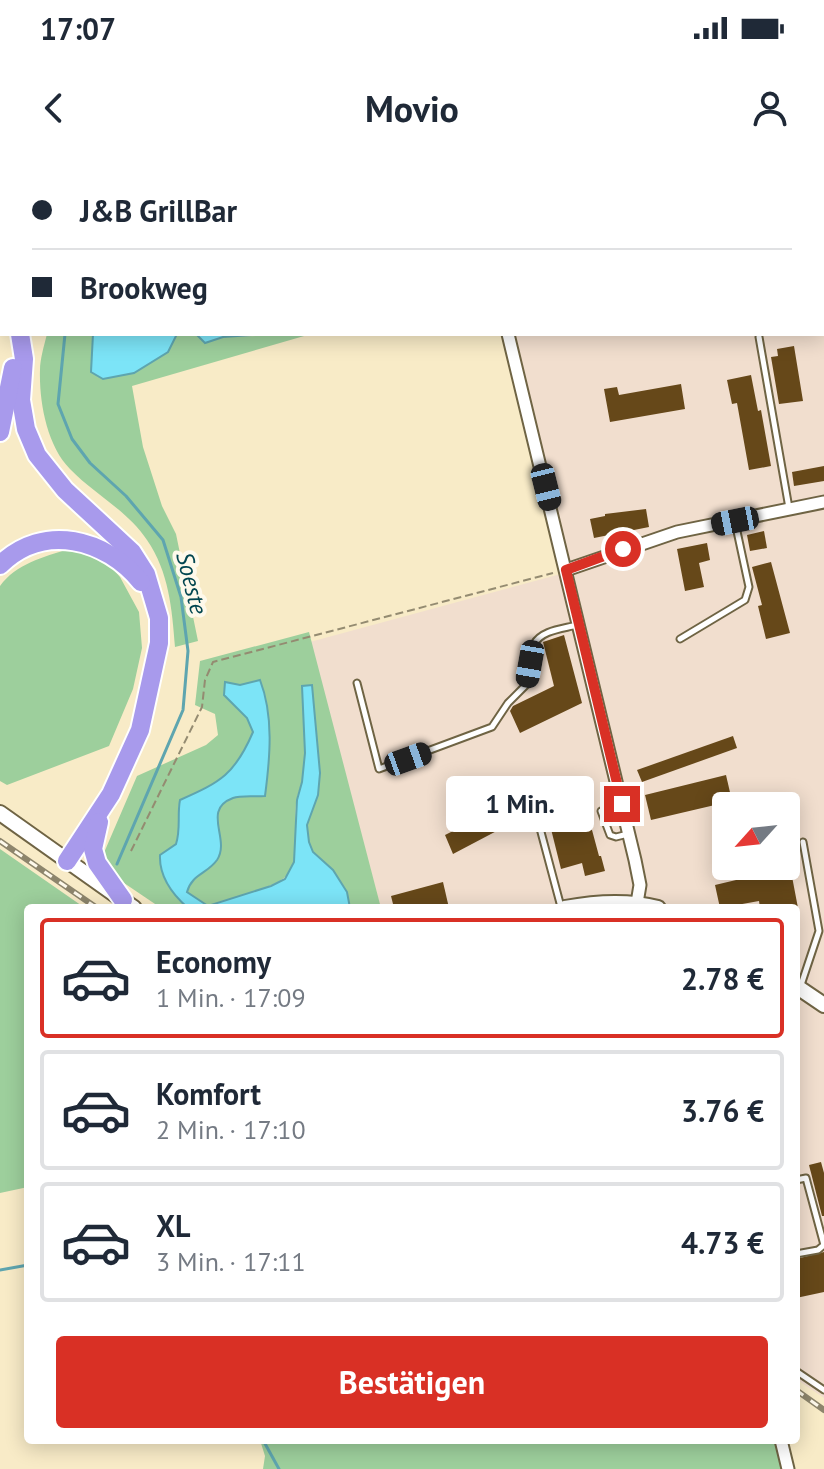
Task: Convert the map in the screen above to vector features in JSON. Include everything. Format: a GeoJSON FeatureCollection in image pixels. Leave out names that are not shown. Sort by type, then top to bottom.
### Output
{"type":"FeatureCollection","features":[{"type":"Feature","properties":{"kind":"highway"},"geometry":{"type":"LineString","coordinates":[[0,432],[20,336]]}},
{"type":"Feature","properties":{"kind":"highway"},"geometry":{"type":"LineString","coordinates":[[20,336],[24,359],[21,400],[26,429],[37,455],[49,474],[132,552],[146,574],[159,618],[159,643],[140,730],[103,808],[67,861]]}},
{"type":"Feature","properties":{"kind":"highway"},"geometry":{"type":"LineString","coordinates":[[0,565],[18,552],[46,540],[66,539],[88,543],[108,552],[129,568],[152,598]]}},
{"type":"Feature","properties":{"kind":"highway"},"geometry":{"type":"LineString","coordinates":[[103,808],[93,849],[97,863],[129,904]]}},
{"type":"Feature","properties":{"kind":"street"},"geometry":{"type":"LineString","coordinates":[[508,336],[629,834],[640,885],[637,903]]}},
{"type":"Feature","properties":{"kind":"street"},"geometry":{"type":"LineString","coordinates":[[566,570],[677,532],[824,502]]}},
{"type":"Feature","properties":{"kind":"street"},"geometry":{"type":"LineString","coordinates":[[0,813],[129,904]]}},
{"type":"Feature","properties":{"kind":"street"},"geometry":{"type":"LineString","coordinates":[[594,904],[641,904]]}},
{"type":"Feature","properties":{"kind":"street"},"geometry":{"type":"LineString","coordinates":[[800,988],[824,1005]]}},
{"type":"Feature","properties":{"kind":"street"},"geometry":{"type":"LineString","coordinates":[[782,1444],[788,1469]]}},
{"type":"Feature","properties":{"kind":"lane"},"geometry":{"type":"LineString","coordinates":[[759,337],[790,509]]}},
{"type":"Feature","properties":{"kind":"lane"},"geometry":{"type":"LineString","coordinates":[[680,639],[745,600],[749,587],[735,521]]}},
{"type":"Feature","properties":{"kind":"lane"},"geometry":{"type":"LineString","coordinates":[[357,683],[379,769],[492,727],[508,703],[526,685],[537,638],[579,625]]}},
{"type":"Feature","properties":{"kind":"lane"},"geometry":{"type":"LineString","coordinates":[[451,816],[506,785],[526,785],[562,904]]}},
{"type":"Feature","properties":{"kind":"lane"},"geometry":{"type":"LineString","coordinates":[[601,811],[610,835],[629,834]]}},
{"type":"Feature","properties":{"kind":"lane"},"geometry":{"type":"LineString","coordinates":[[800,982],[819,931],[803,842]]}},
{"type":"Feature","properties":{"kind":"lane"},"geometry":{"type":"LineString","coordinates":[[800,1179],[806,1178],[824,1245],[818,1250],[800,1253]]}},
{"type":"Feature","properties":{"kind":"lane"},"geometry":{"type":"LineString","coordinates":[[800,1374],[824,1390]]}},
{"type":"Feature","properties":{"kind":"path"},"geometry":{"type":"LineString","coordinates":[[131,851],[202,707],[205,680],[213,662],[566,570]]}},
{"type":"Feature","properties":{"kind":"shaded area"},"geometry":{"type":"Polygon","coordinates":[[[515,336],[824,336],[824,1398],[800,1382],[800,904],[380,904],[310,642],[572,571],[515,336]]]}},
{"type":"Feature","properties":{"kind":"green space"},"geometry":{"type":"Polygon","coordinates":[[[46,336],[93,336],[91,372],[103,379],[134,373],[168,352],[176,336],[198,336],[205,343],[223,337],[304,336],[132,386],[143,447],[162,506],[176,534],[198,641],[175,647],[168,591],[160,565],[147,540],[130,520],[70,469],[55,448],[41,396],[42,352],[46,336]]]}},
{"type":"Feature","properties":{"kind":"green space"},"geometry":{"type":"Polygon","coordinates":[[[69,549],[105,560],[120,577],[139,612],[142,648],[133,689],[109,746],[7,785],[0,781],[0,586],[22,567],[69,549]]]}},
{"type":"Feature","properties":{"kind":"green space"},"geometry":{"type":"Polygon","coordinates":[[[309,632],[380,904],[349,904],[347,892],[333,870],[313,852],[309,842],[307,825],[319,755],[312,685],[302,687],[305,756],[296,803],[294,859],[287,875],[263,889],[215,904],[205,904],[187,892],[193,880],[218,853],[219,809],[236,797],[265,796],[269,723],[259,680],[240,685],[226,682],[224,695],[247,718],[253,732],[240,757],[225,775],[180,800],[180,830],[176,844],[186,904],[155,904],[121,881],[103,855],[137,776],[206,745],[218,735],[215,714],[195,705],[200,661],[309,632]]]}},
{"type":"Feature","properties":{"kind":"green space"},"geometry":{"type":"Polygon","coordinates":[[[0,849],[79,904],[24,904],[24,1188],[0,1193],[0,849]]]}},
{"type":"Feature","properties":{"kind":"green space"},"geometry":{"type":"Polygon","coordinates":[[[261,1444],[776,1444],[782,1469],[263,1469],[265,1456],[261,1444]]]}},
{"type":"Feature","properties":{"kind":"water"},"geometry":{"type":"Polygon","coordinates":[[[93,336],[176,336],[168,352],[134,373],[103,379],[91,372],[93,336]]]}},
{"type":"Feature","properties":{"kind":"water"},"geometry":{"type":"Polygon","coordinates":[[[198,336],[237,336],[223,337],[205,343],[198,336]]]}},
{"type":"Feature","properties":{"kind":"water"},"geometry":{"type":"Polygon","coordinates":[[[260,680],[264,694],[269,723],[265,796],[236,797],[224,803],[218,817],[221,843],[217,860],[192,881],[187,892],[205,904],[184,904],[164,878],[160,855],[176,844],[180,800],[225,775],[240,758],[253,732],[247,718],[224,695],[225,682],[240,685],[260,680]]]}},
{"type":"Feature","properties":{"kind":"water"},"geometry":{"type":"Polygon","coordinates":[[[312,685],[320,773],[318,795],[307,825],[309,842],[313,852],[333,870],[347,892],[349,904],[214,904],[285,879],[294,862],[297,800],[305,753],[302,686],[312,685]]]}},
{"type":"Feature","properties":{"kind":"building"},"geometry":{"type":"Polygon","coordinates":[[[794,346],[803,401],[779,404],[771,357],[778,356],[777,349],[794,346]]]}},
{"type":"Feature","properties":{"kind":"building"},"geometry":{"type":"Polygon","coordinates":[[[751,375],[771,466],[749,470],[737,403],[732,404],[727,380],[751,375]]]}},
{"type":"Feature","properties":{"kind":"building"},"geometry":{"type":"Polygon","coordinates":[[[681,384],[685,409],[610,422],[604,389],[617,387],[619,395],[681,384]]]}},
{"type":"Feature","properties":{"kind":"building"},"geometry":{"type":"Polygon","coordinates":[[[824,466],[824,481],[794,486],[792,472],[824,466]]]}},
{"type":"Feature","properties":{"kind":"building"},"geometry":{"type":"Polygon","coordinates":[[[646,509],[649,527],[594,538],[590,519],[646,509]]]}},
{"type":"Feature","properties":{"kind":"building"},"geometry":{"type":"Polygon","coordinates":[[[764,531],[767,548],[750,551],[747,535],[764,531]]]}},
{"type":"Feature","properties":{"kind":"building"},"geometry":{"type":"Polygon","coordinates":[[[707,543],[710,560],[699,563],[704,587],[685,591],[677,549],[707,543]]]}},
{"type":"Feature","properties":{"kind":"building"},"geometry":{"type":"Polygon","coordinates":[[[771,562],[790,633],[766,639],[758,606],[762,605],[752,567],[771,562]]]}},
{"type":"Feature","properties":{"kind":"building"},"geometry":{"type":"Polygon","coordinates":[[[564,635],[582,703],[520,733],[510,711],[513,706],[554,686],[543,642],[564,635]]]}},
{"type":"Feature","properties":{"kind":"building"},"geometry":{"type":"Polygon","coordinates":[[[733,736],[737,748],[642,782],[637,770],[733,736]]]}},
{"type":"Feature","properties":{"kind":"building"},"geometry":{"type":"Polygon","coordinates":[[[726,775],[730,792],[712,792],[712,806],[651,820],[645,795],[726,775]]]}},
{"type":"Feature","properties":{"kind":"building"},"geometry":{"type":"Polygon","coordinates":[[[512,800],[514,803],[520,800],[528,816],[524,826],[516,829],[508,825],[453,854],[445,835],[467,824],[466,821],[512,800]]]}},
{"type":"Feature","properties":{"kind":"building"},"geometry":{"type":"Polygon","coordinates":[[[585,804],[605,871],[585,876],[582,863],[561,869],[547,813],[585,804]]]}},
{"type":"Feature","properties":{"kind":"building"},"geometry":{"type":"Polygon","coordinates":[[[736,880],[793,880],[797,904],[759,904],[759,901],[719,904],[715,885],[736,880]]]}},
{"type":"Feature","properties":{"kind":"building"},"geometry":{"type":"Polygon","coordinates":[[[443,882],[448,904],[393,904],[391,896],[443,882]]]}},
{"type":"Feature","properties":{"kind":"building"},"geometry":{"type":"Polygon","coordinates":[[[821,1162],[824,1173],[824,1216],[809,1165],[821,1162]]]}},
{"type":"Feature","properties":{"kind":"building"},"geometry":{"type":"Polygon","coordinates":[[[824,1252],[824,1292],[800,1297],[800,1258],[824,1252]]]}},
{"type":"Feature","properties":{"kind":"waterway","name":"Soeste"},"geometry":{"type":"LineString","coordinates":[[65,336],[58,404],[72,439],[90,463],[126,496],[163,540],[181,597],[188,651],[183,710],[117,864]]}},
{"type":"Feature","properties":{"kind":"waterway"},"geometry":{"type":"LineString","coordinates":[[0,1270],[24,1266]]}},
{"type":"Feature","properties":{"kind":"waterway","name":"Soeste"},"geometry":{"type":"LineString","coordinates":[[265,1444],[279,1469]]}},
{"type":"Feature","properties":{"kind":"railway"},"geometry":{"type":"LineString","coordinates":[[0,841],[91,904]]}},
{"type":"Feature","properties":{"kind":"railway"},"geometry":{"type":"LineString","coordinates":[[800,1393],[824,1410]]}},
{"type":"Feature","properties":{"kind":"route"},"geometry":{"type":"LineString","coordinates":[[622,804],[566,570],[623,549]]}}]}
